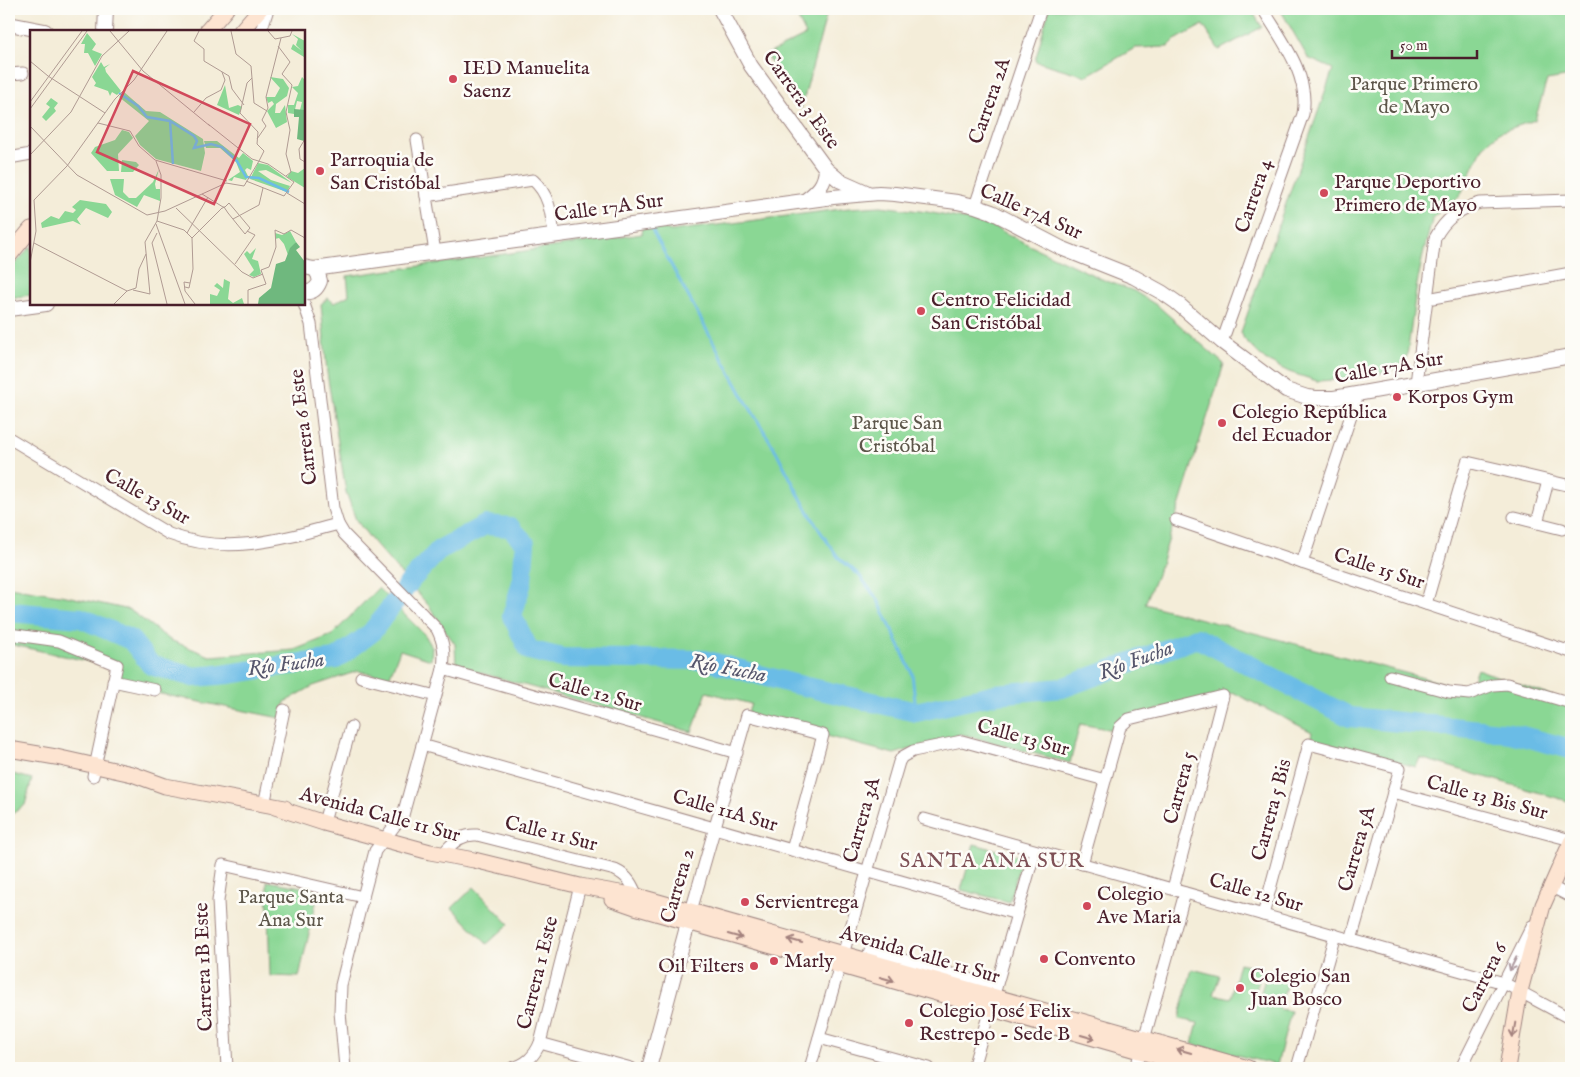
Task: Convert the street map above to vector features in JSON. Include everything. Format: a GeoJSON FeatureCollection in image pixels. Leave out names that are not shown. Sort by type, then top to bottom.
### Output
{"type":"FeatureCollection","features":[{"type":"Feature","properties":{"kind":"main road"},"geometry":{"type":"LineString","coordinates":[[208,30],[226,9]]}},
{"type":"Feature","properties":{"kind":"main road"},"geometry":{"type":"LineString","coordinates":[[242,30],[260,9]]}},
{"type":"Feature","properties":{"kind":"main road"},"geometry":{"type":"LineString","coordinates":[[9,256],[30,230]]}},
{"type":"Feature","properties":{"kind":"main road","name":"Avenida Calle 11 Sur"},"geometry":{"type":"LineString","coordinates":[[14,750],[56,757],[94,771],[132,774],[165,786],[326,816],[387,835],[430,852],[474,860],[580,886],[637,896],[690,917]]}},
{"type":"Feature","properties":{"kind":"main road","name":"Avenida Calle 11 Sur"},"geometry":{"type":"LineString","coordinates":[[270,806],[387,835],[432,842],[474,860]]}},
{"type":"Feature","properties":{"kind":"main road"},"geometry":{"type":"LineString","coordinates":[[1507,1068],[1520,991],[1544,905],[1571,841]]}},
{"type":"Feature","properties":{"kind":"main road","name":"Avenida Calle 11 Sur"},"geometry":{"type":"LineString","coordinates":[[580,886],[635,907],[690,917],[841,960],[994,997]]}},
{"type":"Feature","properties":{"kind":"main road","name":"Avenida Calle 11 Sur"},"geometry":{"type":"LineString","coordinates":[[841,960],[867,960],[994,997],[1142,1046],[1199,1068]]}},
{"type":"Feature","properties":{"kind":"main road","name":"Avenida Calle 11 Sur"},"geometry":{"type":"LineString","coordinates":[[1142,1046],[1248,1068]]}},
{"type":"Feature","properties":{"kind":"street"},"geometry":{"type":"LineString","coordinates":[[105,30],[106,9]]}},
{"type":"Feature","properties":{"kind":"street"},"geometry":{"type":"LineString","coordinates":[[261,30],[268,9]]}},
{"type":"Feature","properties":{"kind":"street","name":"Carrera 3 Este"},"geometry":{"type":"LineString","coordinates":[[720,9],[751,66],[826,168],[838,180],[870,193]]}},
{"type":"Feature","properties":{"kind":"street","name":"Carrera 2A"},"geometry":{"type":"LineString","coordinates":[[975,206],[1041,9]]}},
{"type":"Feature","properties":{"kind":"street","name":"Carrera 4"},"geometry":{"type":"LineString","coordinates":[[1222,342],[1302,114],[1304,95],[1301,76],[1263,9]]}},
{"type":"Feature","properties":{"kind":"street"},"geometry":{"type":"LineString","coordinates":[[9,24],[40,30]]}},
{"type":"Feature","properties":{"kind":"street"},"geometry":{"type":"LineString","coordinates":[[9,74],[23,73]]}},
{"type":"Feature","properties":{"kind":"street"},"geometry":{"type":"LineString","coordinates":[[417,140],[435,252]]}},
{"type":"Feature","properties":{"kind":"street"},"geometry":{"type":"LineString","coordinates":[[9,158],[30,154]]}},
{"type":"Feature","properties":{"kind":"street"},"geometry":{"type":"LineString","coordinates":[[805,200],[820,188],[824,180],[826,168]]}},
{"type":"Feature","properties":{"kind":"street"},"geometry":{"type":"LineString","coordinates":[[426,196],[533,180],[546,195],[550,206],[554,236]]}},
{"type":"Feature","properties":{"kind":"street","name":"Calle 17A Sur"},"geometry":{"type":"LineString","coordinates":[[311,280],[343,264],[805,200],[870,193],[895,194],[975,206],[992,212],[1061,248],[1134,277],[1176,302],[1222,342],[1286,390],[1296,394],[1316,398],[1358,394],[1571,356]]}},
{"type":"Feature","properties":{"kind":"street"},"geometry":{"type":"LineString","coordinates":[[1416,383],[1436,238],[1440,228],[1449,218],[1466,207],[1480,203],[1571,200]]}},
{"type":"Feature","properties":{"kind":"street"},"geometry":{"type":"LineString","coordinates":[[1427,299],[1571,273]]}},
{"type":"Feature","properties":{"kind":"street","name":"Carrera 6 Este"},"geometry":{"type":"LineString","coordinates":[[311,280],[310,324],[333,508],[338,524]]}},
{"type":"Feature","properties":{"kind":"street"},"geometry":{"type":"LineString","coordinates":[[9,309],[39,305]]}},
{"type":"Feature","properties":{"kind":"street","name":"Carrera 6 Este"},"geometry":{"type":"LineString","coordinates":[[304,305],[310,324]]}},
{"type":"Feature","properties":{"kind":"street"},"geometry":{"type":"LineString","coordinates":[[1302,563],[1358,394]]}},
{"type":"Feature","properties":{"kind":"street","name":"Calle 13 Sur"},"geometry":{"type":"LineString","coordinates":[[9,438],[169,534],[184,540],[216,545],[247,545],[296,536],[338,524]]}},
{"type":"Feature","properties":{"kind":"street"},"geometry":{"type":"LineString","coordinates":[[1426,604],[1467,462],[1571,486]]}},
{"type":"Feature","properties":{"kind":"street"},"geometry":{"type":"LineString","coordinates":[[1537,523],[1548,481]]}},
{"type":"Feature","properties":{"kind":"street"},"geometry":{"type":"LineString","coordinates":[[1514,517],[1562,529]]}},
{"type":"Feature","properties":{"kind":"street","name":"Calle 15 Sur"},"geometry":{"type":"LineString","coordinates":[[1176,520],[1571,652]]}},
{"type":"Feature","properties":{"kind":"street"},"geometry":{"type":"LineString","coordinates":[[338,524],[352,543],[436,629],[442,639],[445,657],[403,815],[374,853],[341,985],[340,1012],[345,1068]]}},
{"type":"Feature","properties":{"kind":"street"},"geometry":{"type":"LineString","coordinates":[[9,634],[59,641],[117,665],[94,771]]}},
{"type":"Feature","properties":{"kind":"street","name":"Calle 12 Sur"},"geometry":{"type":"LineString","coordinates":[[443,669],[736,753]]}},
{"type":"Feature","properties":{"kind":"street"},"geometry":{"type":"LineString","coordinates":[[1390,676],[1449,692],[1469,694],[1493,685],[1507,684],[1571,703]]}},
{"type":"Feature","properties":{"kind":"street"},"geometry":{"type":"LineString","coordinates":[[361,677],[436,696]]}},
{"type":"Feature","properties":{"kind":"street"},"geometry":{"type":"LineString","coordinates":[[114,681],[155,690]]}},
{"type":"Feature","properties":{"kind":"street","name":"Carrera 5"},"geometry":{"type":"LineString","coordinates":[[1105,780],[1120,728],[1129,719],[1223,696],[1173,889]]}},
{"type":"Feature","properties":{"kind":"street"},"geometry":{"type":"LineString","coordinates":[[270,806],[284,710]]}},
{"type":"Feature","properties":{"kind":"street","name":"Carrera 2"},"geometry":{"type":"LineString","coordinates":[[649,1068],[747,715],[823,735],[792,850]]}},
{"type":"Feature","properties":{"kind":"street"},"geometry":{"type":"LineString","coordinates":[[326,816],[351,727]]}},
{"type":"Feature","properties":{"kind":"street","name":"Calle 13 Sur"},"geometry":{"type":"LineString","coordinates":[[902,757],[913,751],[962,741],[1105,780]]}},
{"type":"Feature","properties":{"kind":"street","name":"Calle 13 Bis Sur"},"geometry":{"type":"LineString","coordinates":[[1309,744],[1400,768]]}},
{"type":"Feature","properties":{"kind":"street","name":"Carrera 5 Bis"},"geometry":{"type":"LineString","coordinates":[[1263,915],[1309,744]]}},
{"type":"Feature","properties":{"kind":"street","name":"Calle 11A Sur"},"geometry":{"type":"LineString","coordinates":[[422,745],[1017,914]]}},
{"type":"Feature","properties":{"kind":"street","name":"Carrera 3A"},"geometry":{"type":"LineString","coordinates":[[810,1068],[902,757]]}},
{"type":"Feature","properties":{"kind":"street","name":"Carrera 5A"},"geometry":{"type":"LineString","coordinates":[[1351,940],[1400,768]]}},
{"type":"Feature","properties":{"kind":"street"},"geometry":{"type":"LineString","coordinates":[[1082,864],[1105,780]]}},
{"type":"Feature","properties":{"kind":"street","name":"Calle 13 Bis Sur"},"geometry":{"type":"LineString","coordinates":[[1393,792],[1571,841]]}},
{"type":"Feature","properties":{"kind":"street","name":"Calle 12 Sur"},"geometry":{"type":"LineString","coordinates":[[924,819],[1504,983],[1571,1019]]}},
{"type":"Feature","properties":{"kind":"street","name":"Calle 11 Sur"},"geometry":{"type":"LineString","coordinates":[[447,849],[455,841],[466,835],[477,835],[615,870],[630,880],[637,896]]}},
{"type":"Feature","properties":{"kind":"street"},"geometry":{"type":"LineString","coordinates":[[973,1068],[1035,850]]}},
{"type":"Feature","properties":{"kind":"street","name":"Carrera 1B Este"},"geometry":{"type":"LineString","coordinates":[[227,1068],[218,901],[224,865],[363,897]]}},
{"type":"Feature","properties":{"kind":"street","name":"Carrera 1 Este"},"geometry":{"type":"LineString","coordinates":[[512,1068],[524,1064],[536,1053],[540,1043],[580,886]]}},
{"type":"Feature","properties":{"kind":"street"},"geometry":{"type":"LineString","coordinates":[[1552,887],[1571,897]]}},
{"type":"Feature","properties":{"kind":"street"},"geometry":{"type":"LineString","coordinates":[[1136,1068],[1184,893]]}},
{"type":"Feature","properties":{"kind":"street","name":"Carrera 6"},"geometry":{"type":"LineString","coordinates":[[1461,1068],[1544,905]]}},
{"type":"Feature","properties":{"kind":"street"},"geometry":{"type":"LineString","coordinates":[[1297,1068],[1335,935]]}},
{"type":"Feature","properties":{"kind":"street"},"geometry":{"type":"LineString","coordinates":[[819,1038],[929,1068]]}},
{"type":"Feature","properties":{"kind":"street"},"geometry":{"type":"LineString","coordinates":[[540,1043],[631,1068]]}},
{"type":"Feature","properties":{"kind":"green space"},"geometry":{"type":"Polygon","coordinates":[[[793,9],[828,9],[801,109],[766,55],[806,35],[793,9]]]}},
{"type":"Feature","properties":{"kind":"green space"},"geometry":{"type":"Polygon","coordinates":[[[1049,9],[1251,9],[1262,27],[1219,50],[1203,25],[1175,40],[1168,47],[1135,48],[1086,76],[1035,61],[1049,9]]]}},
{"type":"Feature","properties":{"kind":"green space","name":"Parque Primero de Mayo"},"geometry":{"type":"Polygon","coordinates":[[[1280,9],[1571,9],[1571,76],[1547,80],[1535,120],[1500,132],[1483,147],[1460,196],[1433,217],[1417,284],[1407,356],[1400,367],[1385,372],[1351,379],[1317,381],[1289,372],[1265,360],[1244,339],[1241,332],[1333,69],[1308,58],[1280,9]]]}},
{"type":"Feature","properties":{"kind":"green space","name":"Parque San Cristóbal"},"geometry":{"type":"Polygon","coordinates":[[[881,206],[927,212],[974,221],[996,228],[1104,280],[1134,291],[1158,306],[1224,364],[1160,567],[1145,604],[1469,690],[1477,669],[1571,703],[1571,802],[1420,758],[1416,767],[1310,740],[1312,732],[1234,693],[1119,718],[1113,730],[1080,724],[1070,763],[961,734],[894,754],[747,715],[751,704],[707,692],[692,732],[456,666],[455,644],[429,606],[356,520],[346,492],[327,373],[321,304],[328,298],[334,303],[349,295],[347,276],[642,234],[643,228],[656,226],[671,231],[849,208],[881,206]]]}},
{"type":"Feature","properties":{"kind":"green space"},"geometry":{"type":"Polygon","coordinates":[[[30,247],[30,295],[9,298],[9,271],[30,247]]]}},
{"type":"Feature","properties":{"kind":"green space"},"geometry":{"type":"Polygon","coordinates":[[[9,587],[66,596],[130,610],[170,640],[210,656],[294,650],[332,635],[378,588],[425,635],[432,647],[431,660],[400,650],[389,678],[358,671],[313,686],[285,702],[280,718],[116,685],[119,668],[9,644],[9,587]]]}},
{"type":"Feature","properties":{"kind":"green space"},"geometry":{"type":"Polygon","coordinates":[[[9,773],[32,779],[25,805],[9,816],[9,773]]]}},
{"type":"Feature","properties":{"kind":"green space"},"geometry":{"type":"Polygon","coordinates":[[[974,844],[1022,857],[1009,902],[961,890],[974,844]]]}},
{"type":"Feature","properties":{"kind":"green space","name":"Parque Santa Ana Sur"},"geometry":{"type":"Polygon","coordinates":[[[267,881],[319,890],[299,977],[270,976],[267,881]]]}},
{"type":"Feature","properties":{"kind":"green space"},"geometry":{"type":"Polygon","coordinates":[[[474,887],[509,924],[487,944],[452,908],[474,887]]]}},
{"type":"Feature","properties":{"kind":"green space"},"geometry":{"type":"Polygon","coordinates":[[[1239,963],[1262,968],[1253,1002],[1257,1004],[1268,970],[1289,976],[1279,1009],[1291,1011],[1277,1065],[1192,1044],[1198,1023],[1179,1019],[1192,969],[1220,976],[1213,994],[1230,998],[1239,963]]]}},
{"type":"Feature","properties":{"kind":"waterway"},"geometry":{"type":"LineString","coordinates":[[652,230],[744,398],[820,531],[838,557],[859,575],[878,600],[912,673],[916,712]]}},
{"type":"Feature","properties":{"kind":"waterway","name":"Río Fucha"},"geometry":{"type":"LineString","coordinates":[[9,612],[81,618],[131,640],[151,665],[194,677],[336,659],[371,633],[412,579],[439,550],[485,525],[510,527],[525,543],[522,582],[512,616],[529,650],[562,658],[704,660],[790,683],[916,712],[996,694],[1062,688],[1197,638],[1350,717],[1510,733],[1571,749]]}},
{"type":"Feature","properties":{"kind":"place","name":"IED Manuelita Saenz"},"geometry":{"type":"Point","coordinates":[453,79]}},
{"type":"Feature","properties":{"kind":"place","name":"Parroquia de San Cristóbal"},"geometry":{"type":"Point","coordinates":[320,171]}},
{"type":"Feature","properties":{"kind":"place","name":"Parque Deportivo Primero de Mayo"},"geometry":{"type":"Point","coordinates":[1324,193]}},
{"type":"Feature","properties":{"kind":"place","name":"Centro Felicidad San Cristóbal"},"geometry":{"type":"Point","coordinates":[921,311]}},
{"type":"Feature","properties":{"kind":"place","name":"Korpos Gym"},"geometry":{"type":"Point","coordinates":[1397,397]}},
{"type":"Feature","properties":{"kind":"place","name":"Colegio República del Ecuador"},"geometry":{"type":"Point","coordinates":[1222,423]}},
{"type":"Feature","properties":{"kind":"place","name":"Servientrega"},"geometry":{"type":"Point","coordinates":[745,902]}},
{"type":"Feature","properties":{"kind":"place","name":"Colegio Ave Maria"},"geometry":{"type":"Point","coordinates":[1087,906]}},
{"type":"Feature","properties":{"kind":"place","name":"Convento"},"geometry":{"type":"Point","coordinates":[1044,959]}},
{"type":"Feature","properties":{"kind":"place","name":"Marly"},"geometry":{"type":"Point","coordinates":[774,961]}},
{"type":"Feature","properties":{"kind":"place","name":"Oil Filters"},"geometry":{"type":"Point","coordinates":[754,966]}},
{"type":"Feature","properties":{"kind":"place","name":"Colegio San Juan Bosco"},"geometry":{"type":"Point","coordinates":[1240,988]}},
{"type":"Feature","properties":{"kind":"place","name":"Colegio José Felix Restrepo - Sede B"},"geometry":{"type":"Point","coordinates":[909,1023]}},
{"type":"Feature","properties":{"kind":"district","name":"SANTA ANA SUR"},"geometry":{"type":"Point","coordinates":[992,861]}}]}
